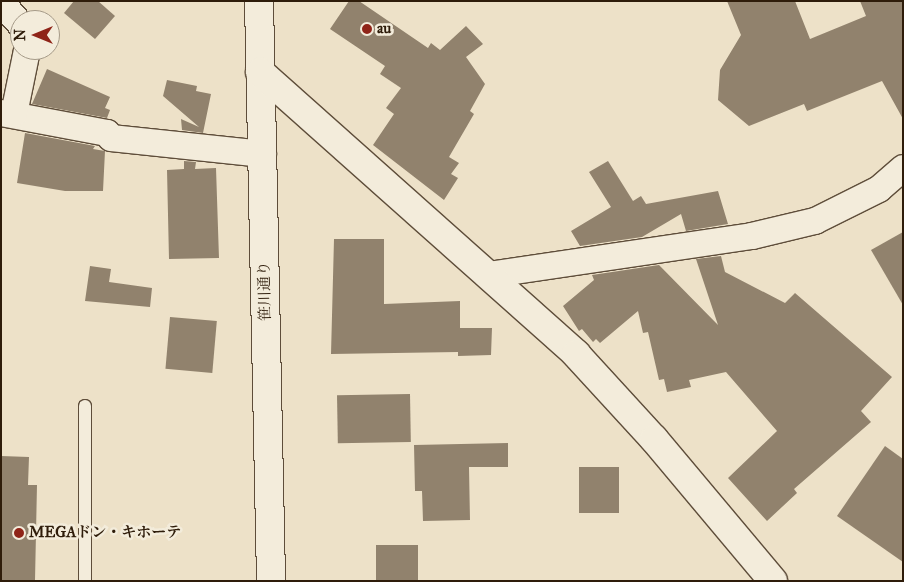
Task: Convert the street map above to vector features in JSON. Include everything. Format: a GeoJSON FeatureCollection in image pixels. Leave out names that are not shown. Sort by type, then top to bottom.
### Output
{"type":"FeatureCollection","features":[{"type":"Feature","properties":{"kind":"street","name":"笹川通り"},"geometry":{"type":"LineString","coordinates":[[259,1],[271,581]]}},
{"type":"Feature","properties":{"kind":"street"},"geometry":{"type":"LineString","coordinates":[[1,2],[10,12]]}},
{"type":"Feature","properties":{"kind":"street"},"geometry":{"type":"LineString","coordinates":[[24,60],[8,114],[107,133],[119,139],[263,154]]}},
{"type":"Feature","properties":{"kind":"street"},"geometry":{"type":"LineString","coordinates":[[260,72],[576,354],[654,440],[772,581]]}},
{"type":"Feature","properties":{"kind":"street"},"geometry":{"type":"LineString","coordinates":[[488,275],[752,236],[814,221],[879,190],[903,168]]}},
{"type":"Feature","properties":{"kind":"lane"},"geometry":{"type":"LineString","coordinates":[[85,406],[85,581]]}},
{"type":"Feature","properties":{"kind":"building"},"geometry":{"type":"Polygon","coordinates":[[[74,1],[98,1],[115,16],[95,39],[64,13],[74,1]]]}},
{"type":"Feature","properties":{"kind":"building"},"geometry":{"type":"Polygon","coordinates":[[[349,1],[359,1],[428,48],[431,43],[440,50],[466,26],[483,44],[466,57],[485,84],[470,111],[474,114],[449,157],[459,163],[451,174],[458,178],[444,200],[373,145],[394,114],[386,108],[401,88],[380,74],[385,66],[330,29],[349,1]]]}},
{"type":"Feature","properties":{"kind":"building"},"geometry":{"type":"Polygon","coordinates":[[[727,1],[795,1],[810,39],[866,16],[860,1],[903,1],[903,119],[882,81],[807,111],[804,104],[749,126],[718,100],[720,70],[741,35],[727,1]]]}},
{"type":"Feature","properties":{"kind":"building"},"geometry":{"type":"Polygon","coordinates":[[[47,69],[110,97],[105,108],[110,110],[107,118],[32,104],[47,69]]]}},
{"type":"Feature","properties":{"kind":"building"},"geometry":{"type":"Polygon","coordinates":[[[167,80],[197,86],[196,91],[211,94],[203,133],[182,130],[181,119],[199,127],[163,96],[167,80]]]}},
{"type":"Feature","properties":{"kind":"building"},"geometry":{"type":"Polygon","coordinates":[[[25,133],[95,146],[93,149],[105,151],[103,191],[65,191],[17,183],[25,133]]]}},
{"type":"Feature","properties":{"kind":"building"},"geometry":{"type":"Polygon","coordinates":[[[184,161],[196,162],[195,169],[216,168],[219,258],[169,259],[167,170],[184,169],[184,161]]]}},
{"type":"Feature","properties":{"kind":"building"},"geometry":{"type":"Polygon","coordinates":[[[608,161],[633,201],[641,196],[646,204],[718,191],[728,224],[686,231],[681,214],[642,237],[580,246],[571,231],[611,207],[589,172],[608,161]]]}},
{"type":"Feature","properties":{"kind":"building"},"geometry":{"type":"Polygon","coordinates":[[[903,232],[903,305],[871,250],[903,232]]]}},
{"type":"Feature","properties":{"kind":"building"},"geometry":{"type":"Polygon","coordinates":[[[334,239],[384,239],[384,304],[460,301],[460,328],[492,328],[491,355],[458,356],[458,352],[331,354],[334,239]]]}},
{"type":"Feature","properties":{"kind":"building"},"geometry":{"type":"Polygon","coordinates":[[[721,256],[725,272],[785,303],[795,293],[892,377],[861,411],[871,422],[794,489],[797,493],[767,521],[728,478],[777,431],[726,372],[689,380],[691,387],[667,392],[664,379],[659,380],[648,332],[643,333],[638,311],[600,343],[596,339],[593,342],[582,329],[579,331],[563,306],[594,280],[592,275],[659,265],[718,325],[696,259],[721,256]]]}},
{"type":"Feature","properties":{"kind":"building"},"geometry":{"type":"Polygon","coordinates":[[[90,266],[111,269],[109,282],[152,288],[150,307],[85,301],[90,266]]]}},
{"type":"Feature","properties":{"kind":"building"},"geometry":{"type":"Polygon","coordinates":[[[170,317],[217,321],[212,373],[165,369],[170,317]]]}},
{"type":"Feature","properties":{"kind":"building"},"geometry":{"type":"Polygon","coordinates":[[[410,394],[411,442],[338,443],[337,395],[410,394]]]}},
{"type":"Feature","properties":{"kind":"building"},"geometry":{"type":"Polygon","coordinates":[[[508,443],[508,467],[469,467],[470,520],[423,521],[422,491],[415,491],[414,445],[508,443]]]}},
{"type":"Feature","properties":{"kind":"building"},"geometry":{"type":"Polygon","coordinates":[[[885,446],[903,459],[903,562],[837,516],[885,446]]]}},
{"type":"Feature","properties":{"kind":"building","name":"MEGAドン・キホーテ"},"geometry":{"type":"Polygon","coordinates":[[[1,456],[29,457],[28,485],[37,485],[35,581],[1,581],[1,456]]]}},
{"type":"Feature","properties":{"kind":"building"},"geometry":{"type":"Polygon","coordinates":[[[579,467],[619,467],[619,513],[579,513],[579,467]]]}},
{"type":"Feature","properties":{"kind":"building"},"geometry":{"type":"Polygon","coordinates":[[[376,545],[418,545],[418,581],[376,581],[376,545]]]}},
{"type":"Feature","properties":{"kind":"place","name":"au"},"geometry":{"type":"Point","coordinates":[367,29]}},
{"type":"Feature","properties":{"kind":"place","name":"MEGAドン・キホーテ"},"geometry":{"type":"Point","coordinates":[19,533]}}]}
